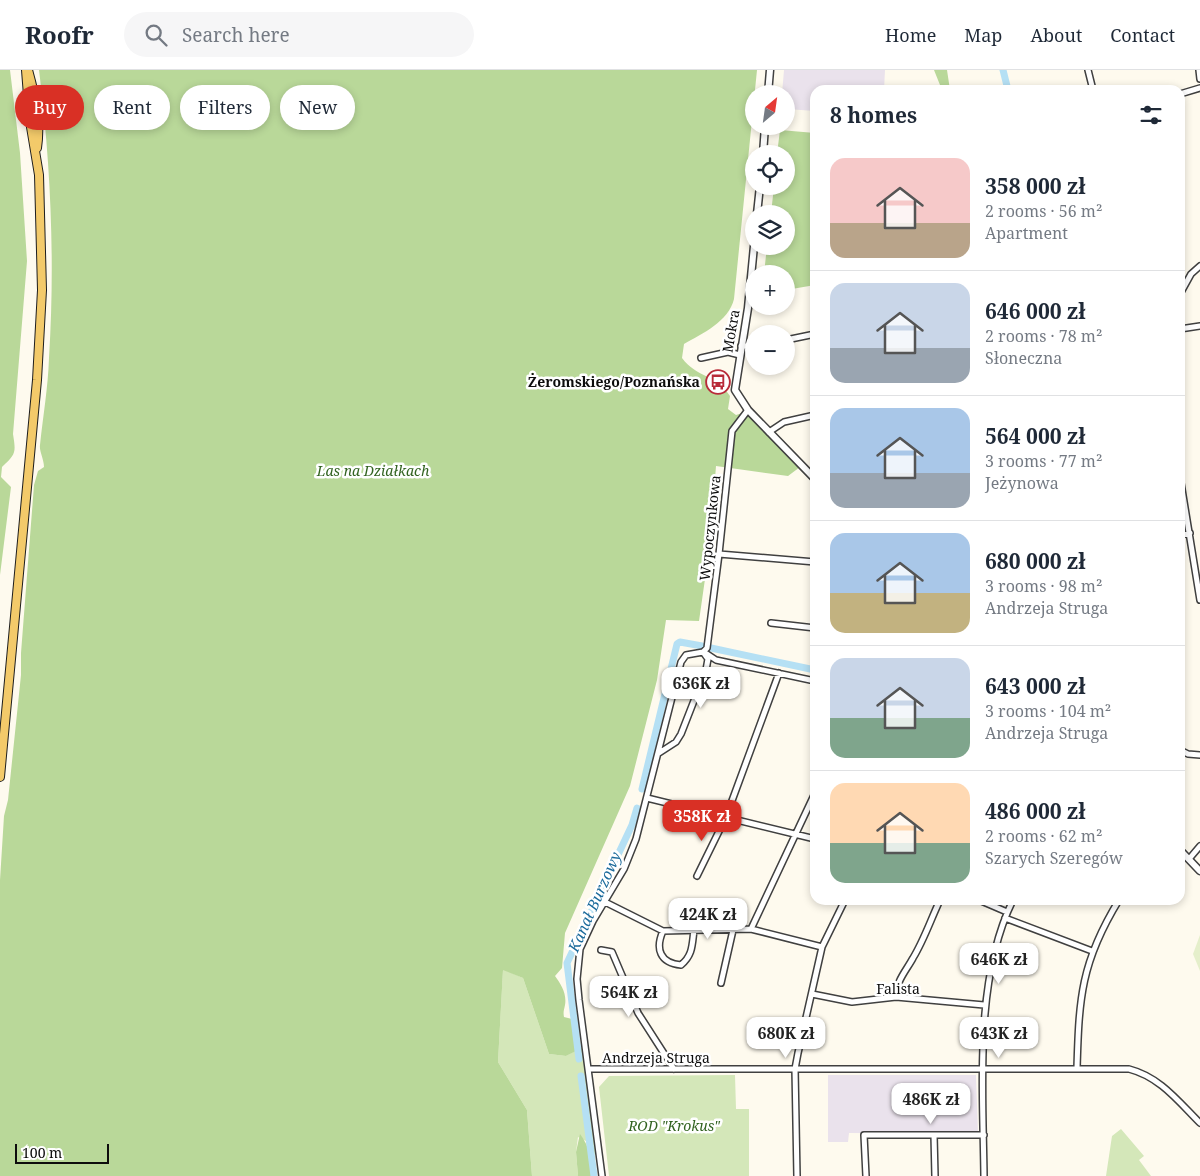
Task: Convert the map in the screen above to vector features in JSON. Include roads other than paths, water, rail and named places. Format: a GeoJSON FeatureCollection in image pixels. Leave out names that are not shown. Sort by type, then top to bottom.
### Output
{"type":"FeatureCollection","features":[{"type":"Feature","properties":{"kind":"main road"},"geometry":{"type":"LineString","coordinates":[[0,777],[39,335],[41,243],[37,152],[39,136],[34,93],[27,70]]}},
{"type":"Feature","properties":{"kind":"street"},"geometry":{"type":"LineString","coordinates":[[769,85],[770,70]]}},
{"type":"Feature","properties":{"kind":"street"},"geometry":{"type":"LineString","coordinates":[[1088,70],[1092,85]]}},
{"type":"Feature","properties":{"kind":"street"},"geometry":{"type":"LineString","coordinates":[[1198,70],[1200,79]]}},
{"type":"Feature","properties":{"kind":"street"},"geometry":{"type":"LineString","coordinates":[[1185,92],[1200,88]]}},
{"type":"Feature","properties":{"kind":"street","name":"Mokra"},"geometry":{"type":"LineString","coordinates":[[748,410],[735,390],[753,255]]}},
{"type":"Feature","properties":{"kind":"street"},"geometry":{"type":"LineString","coordinates":[[1185,284],[1190,274],[1200,266]]}},
{"type":"Feature","properties":{"kind":"street"},"geometry":{"type":"LineString","coordinates":[[1185,328],[1200,326]]}},
{"type":"Feature","properties":{"kind":"street"},"geometry":{"type":"LineString","coordinates":[[795,338],[810,335]]}},
{"type":"Feature","properties":{"kind":"street"},"geometry":{"type":"LineString","coordinates":[[701,358],[728,352],[740,354]]}},
{"type":"Feature","properties":{"kind":"street"},"geometry":{"type":"LineString","coordinates":[[748,410],[810,474]]}},
{"type":"Feature","properties":{"kind":"street","name":"Wypoczynkowa"},"geometry":{"type":"LineString","coordinates":[[658,753],[676,742],[681,734],[706,670],[708,659],[704,652],[708,642],[732,430],[748,410]]}},
{"type":"Feature","properties":{"kind":"street"},"geometry":{"type":"LineString","coordinates":[[769,432],[784,422],[810,416]]}},
{"type":"Feature","properties":{"kind":"street"},"geometry":{"type":"LineString","coordinates":[[1185,506],[1200,600]]}},
{"type":"Feature","properties":{"kind":"street"},"geometry":{"type":"LineString","coordinates":[[1185,534],[1190,534]]}},
{"type":"Feature","properties":{"kind":"street"},"geometry":{"type":"LineString","coordinates":[[719,554],[810,562]]}},
{"type":"Feature","properties":{"kind":"street"},"geometry":{"type":"LineString","coordinates":[[771,623],[810,627]]}},
{"type":"Feature","properties":{"kind":"street"},"geometry":{"type":"LineString","coordinates":[[602,1176],[589,1069],[578,1000],[579,958],[593,921],[633,848],[681,662],[686,655],[704,652],[716,660],[810,680]]}},
{"type":"Feature","properties":{"kind":"street"},"geometry":{"type":"LineString","coordinates":[[697,876],[726,817],[779,673]]}},
{"type":"Feature","properties":{"kind":"street"},"geometry":{"type":"LineString","coordinates":[[1185,752],[1200,755]]}},
{"type":"Feature","properties":{"kind":"street"},"geometry":{"type":"LineString","coordinates":[[647,798],[810,838]]}},
{"type":"Feature","properties":{"kind":"street"},"geometry":{"type":"LineString","coordinates":[[751,929],[810,804]]}},
{"type":"Feature","properties":{"kind":"street"},"geometry":{"type":"LineString","coordinates":[[1189,859],[1200,846]]}},
{"type":"Feature","properties":{"kind":"street"},"geometry":{"type":"LineString","coordinates":[[1185,855],[1200,870]]}},
{"type":"Feature","properties":{"kind":"street"},"geometry":{"type":"LineString","coordinates":[[605,902],[663,931],[751,929],[822,947]]}},
{"type":"Feature","properties":{"kind":"street"},"geometry":{"type":"LineString","coordinates":[[797,1176],[795,1069],[822,947],[843,905]]}},
{"type":"Feature","properties":{"kind":"street"},"geometry":{"type":"LineString","coordinates":[[896,997],[896,989],[900,980],[914,958],[938,905]]}},
{"type":"Feature","properties":{"kind":"street"},"geometry":{"type":"LineString","coordinates":[[988,905],[1006,915],[1092,951]]}},
{"type":"Feature","properties":{"kind":"street"},"geometry":{"type":"LineString","coordinates":[[984,1176],[984,1005],[1006,915],[1011,905]]}},
{"type":"Feature","properties":{"kind":"street"},"geometry":{"type":"LineString","coordinates":[[1077,1068],[1080,997],[1092,951],[1116,905]]}},
{"type":"Feature","properties":{"kind":"street"},"geometry":{"type":"LineString","coordinates":[[663,931],[658,941],[663,959],[673,964],[681,965],[688,959],[692,951],[694,930]]}},
{"type":"Feature","properties":{"kind":"street"},"geometry":{"type":"LineString","coordinates":[[721,983],[733,930]]}},
{"type":"Feature","properties":{"kind":"street"},"geometry":{"type":"LineString","coordinates":[[601,950],[612,952],[638,1013],[674,1069]]}},
{"type":"Feature","properties":{"kind":"street","name":"Falista"},"geometry":{"type":"LineString","coordinates":[[812,994],[852,1002],[896,997],[984,1005]]}},
{"type":"Feature","properties":{"kind":"street","name":"Andrzeja Struga"},"geometry":{"type":"LineString","coordinates":[[589,1069],[1129,1069],[1142,1073],[1162,1085],[1200,1123]]}},
{"type":"Feature","properties":{"kind":"street"},"geometry":{"type":"LineString","coordinates":[[866,1176],[864,1135],[984,1135]]}},
{"type":"Feature","properties":{"kind":"street"},"geometry":{"type":"LineString","coordinates":[[934,1135],[935,1176]]}},
{"type":"Feature","properties":{"kind":"waterway","name":"Kanał Burzowy"},"geometry":{"type":"LineString","coordinates":[[1003,70],[1007,85]]}},
{"type":"Feature","properties":{"kind":"waterway","name":"Kanał Burzowy"},"geometry":{"type":"LineString","coordinates":[[642,789],[677,644],[680,642],[702,646]]}},
{"type":"Feature","properties":{"kind":"waterway","name":"Kanał Burzowy"},"geometry":{"type":"LineString","coordinates":[[711,648],[810,669]]}},
{"type":"Feature","properties":{"kind":"waterway","name":"Kanał Burzowy"},"geometry":{"type":"LineString","coordinates":[[579,1059],[567,963],[632,825],[637,808]]}},
{"type":"Feature","properties":{"kind":"waterway","name":"Kanał Burzowy"},"geometry":{"type":"LineString","coordinates":[[581,1076],[594,1176]]}},
{"type":"Feature","properties":{"kind":"place","name":"Żeromskiego/Poznańska"},"geometry":{"type":"Point","coordinates":[718,382]}},
{"type":"Feature","properties":{"kind":"park label","name":"Las na Działkach"},"geometry":{"type":"Point","coordinates":[373,471]}},
{"type":"Feature","properties":{"kind":"park label","name":"ROD \"Krokus\""},"geometry":{"type":"Point","coordinates":[674,1126]}}]}
